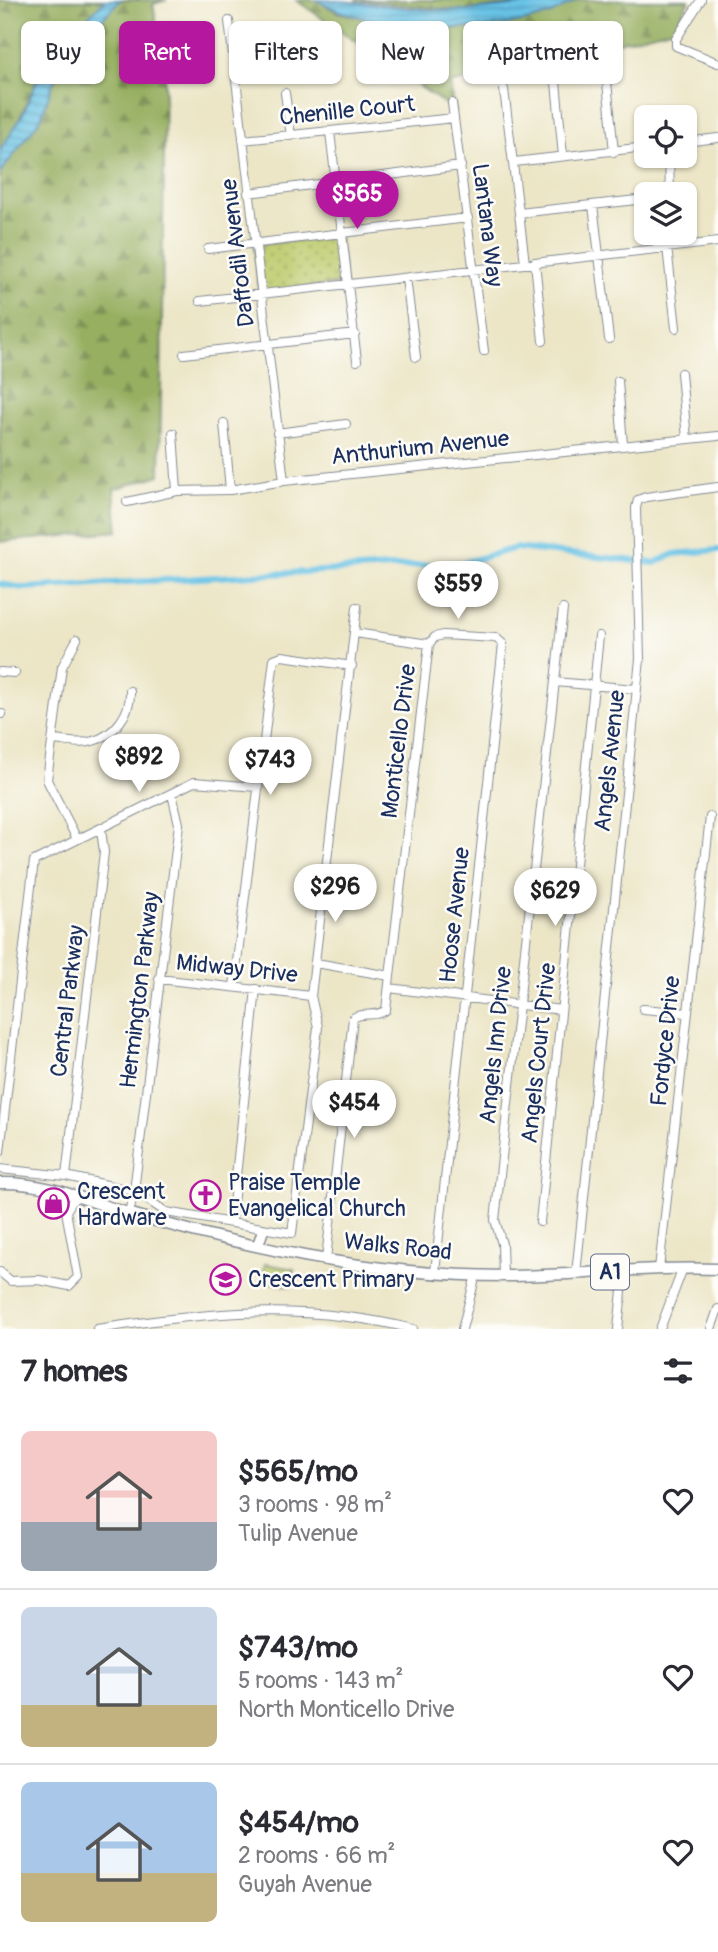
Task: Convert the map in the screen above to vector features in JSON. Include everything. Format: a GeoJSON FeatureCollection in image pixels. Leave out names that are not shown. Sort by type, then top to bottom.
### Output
{"type":"FeatureCollection","features":[{"type":"Feature","properties":{"kind":"main road","name":"Walks Road"},"geometry":{"type":"LineString","coordinates":[[0,1183],[51,1187],[129,1213],[326,1259],[435,1272],[503,1276],[683,1268],[718,1269]]}},
{"type":"Feature","properties":{"kind":"main road"},"geometry":{"type":"LineString","coordinates":[[258,1245],[263,1230]]}},
{"type":"Feature","properties":{"kind":"street"},"geometry":{"type":"LineString","coordinates":[[701,0],[676,39],[676,46],[718,63]]}},
{"type":"Feature","properties":{"kind":"street","name":"Daffodil Avenue"},"geometry":{"type":"LineString","coordinates":[[236,84],[284,481]]}},
{"type":"Feature","properties":{"kind":"street"},"geometry":{"type":"LineString","coordinates":[[556,84],[563,156]]}},
{"type":"Feature","properties":{"kind":"street"},"geometry":{"type":"LineString","coordinates":[[607,84],[614,152]]}},
{"type":"Feature","properties":{"kind":"street"},"geometry":{"type":"LineString","coordinates":[[504,89],[519,214],[543,341]]}},
{"type":"Feature","properties":{"kind":"street"},"geometry":{"type":"LineString","coordinates":[[285,93],[291,136]]}},
{"type":"Feature","properties":{"kind":"street","name":"Lantana Way"},"geometry":{"type":"LineString","coordinates":[[452,103],[484,351]]}},
{"type":"Feature","properties":{"kind":"street","name":"Chenille Court"},"geometry":{"type":"LineString","coordinates":[[243,140],[454,118]]}},
{"type":"Feature","properties":{"kind":"street"},"geometry":{"type":"LineString","coordinates":[[330,132],[357,361]]}},
{"type":"Feature","properties":{"kind":"street"},"geometry":{"type":"LineString","coordinates":[[697,140],[718,138]]}},
{"type":"Feature","properties":{"kind":"street"},"geometry":{"type":"LineString","coordinates":[[514,162],[634,149]]}},
{"type":"Feature","properties":{"kind":"street"},"geometry":{"type":"LineString","coordinates":[[248,193],[461,166]]}},
{"type":"Feature","properties":{"kind":"street"},"geometry":{"type":"LineString","coordinates":[[519,214],[634,200]]}},
{"type":"Feature","properties":{"kind":"street"},"geometry":{"type":"LineString","coordinates":[[593,205],[609,338]]}},
{"type":"Feature","properties":{"kind":"street"},"geometry":{"type":"LineString","coordinates":[[208,249],[468,218]]}},
{"type":"Feature","properties":{"kind":"street"},"geometry":{"type":"LineString","coordinates":[[200,301],[718,242]]}},
{"type":"Feature","properties":{"kind":"street"},"geometry":{"type":"LineString","coordinates":[[672,247],[676,328]]}},
{"type":"Feature","properties":{"kind":"street"},"geometry":{"type":"LineString","coordinates":[[406,278],[416,358]]}},
{"type":"Feature","properties":{"kind":"street"},"geometry":{"type":"LineString","coordinates":[[184,354],[355,334]]}},
{"type":"Feature","properties":{"kind":"street"},"geometry":{"type":"LineString","coordinates":[[681,373],[687,439]]}},
{"type":"Feature","properties":{"kind":"street"},"geometry":{"type":"LineString","coordinates":[[618,381],[623,445]]}},
{"type":"Feature","properties":{"kind":"street"},"geometry":{"type":"LineString","coordinates":[[224,424],[230,490]]}},
{"type":"Feature","properties":{"kind":"street"},"geometry":{"type":"LineString","coordinates":[[277,433],[346,425]]}},
{"type":"Feature","properties":{"kind":"street"},"geometry":{"type":"LineString","coordinates":[[173,433],[177,491]]}},
{"type":"Feature","properties":{"kind":"street","name":"Anthurium Avenue"},"geometry":{"type":"LineString","coordinates":[[127,502],[177,491],[230,490],[284,481],[718,436]]}},
{"type":"Feature","properties":{"kind":"street","name":"Angels Avenue"},"geometry":{"type":"LineString","coordinates":[[576,1274],[640,659],[638,500],[718,487]]}},
{"type":"Feature","properties":{"kind":"street"},"geometry":{"type":"LineString","coordinates":[[0,1170],[66,1175],[135,1191],[166,1212],[292,1233],[318,1027],[311,996],[357,607]]}},
{"type":"Feature","properties":{"kind":"street","name":"Angels Inn Drive"},"geometry":{"type":"LineString","coordinates":[[503,1276],[502,1244],[495,1220],[563,609]]}},
{"type":"Feature","properties":{"kind":"street"},"geometry":{"type":"LineString","coordinates":[[355,634],[429,644]]}},
{"type":"Feature","properties":{"kind":"street","name":"Hoose Avenue"},"geometry":{"type":"LineString","coordinates":[[429,644],[435,637],[443,635],[496,638],[502,644],[435,1272]]}},
{"type":"Feature","properties":{"kind":"street","name":"Angels Court Drive"},"geometry":{"type":"LineString","coordinates":[[540,1222],[600,636]]}},
{"type":"Feature","properties":{"kind":"street"},"geometry":{"type":"LineString","coordinates":[[77,639],[62,667],[47,780],[77,839]]}},
{"type":"Feature","properties":{"kind":"street","name":"Monticello Drive"},"geometry":{"type":"LineString","coordinates":[[326,1259],[353,1018],[386,1010],[429,644]]}},
{"type":"Feature","properties":{"kind":"street"},"geometry":{"type":"LineString","coordinates":[[233,986],[274,659],[282,656],[352,666]]}},
{"type":"Feature","properties":{"kind":"street"},"geometry":{"type":"LineString","coordinates":[[0,671],[15,673]]}},
{"type":"Feature","properties":{"kind":"street"},"geometry":{"type":"LineString","coordinates":[[555,682],[636,689]]}},
{"type":"Feature","properties":{"kind":"street"},"geometry":{"type":"LineString","coordinates":[[54,740],[94,741],[108,733],[126,714],[130,691]]}},
{"type":"Feature","properties":{"kind":"street"},"geometry":{"type":"LineString","coordinates":[[0,1152],[34,861],[200,780],[257,787]]}},
{"type":"Feature","properties":{"kind":"street","name":"Hermington Parkway"},"geometry":{"type":"LineString","coordinates":[[129,1213],[135,1191],[179,824],[172,794]]}},
{"type":"Feature","properties":{"kind":"street","name":"Fordyce Drive"},"geometry":{"type":"LineString","coordinates":[[659,1269],[710,817]]}},
{"type":"Feature","properties":{"kind":"street","name":"Central Parkway"},"geometry":{"type":"LineString","coordinates":[[66,1175],[104,852],[101,830]]}},
{"type":"Feature","properties":{"kind":"street","name":"Midway Drive"},"geometry":{"type":"LineString","coordinates":[[316,963],[390,976]]}},
{"type":"Feature","properties":{"kind":"street","name":"Midway Drive"},"geometry":{"type":"LineString","coordinates":[[159,979],[311,996]]}},
{"type":"Feature","properties":{"kind":"street"},"geometry":{"type":"LineString","coordinates":[[389,988],[561,1010]]}},
{"type":"Feature","properties":{"kind":"street"},"geometry":{"type":"LineString","coordinates":[[231,1223],[256,989]]}},
{"type":"Feature","properties":{"kind":"street"},"geometry":{"type":"LineString","coordinates":[[643,1009],[688,1013]]}},
{"type":"Feature","properties":{"kind":"street"},"geometry":{"type":"LineString","coordinates":[[0,1272],[11,1281],[39,1280],[69,1286],[74,1284],[78,1277],[66,1212],[77,1194]]}},
{"type":"Feature","properties":{"kind":"street"},"geometry":{"type":"LineString","coordinates":[[660,1329],[683,1268]]}},
{"type":"Feature","properties":{"kind":"street"},"geometry":{"type":"LineString","coordinates":[[618,1329],[624,1272]]}},
{"type":"Feature","properties":{"kind":"street"},"geometry":{"type":"LineString","coordinates":[[461,1329],[476,1275]]}},
{"type":"Feature","properties":{"kind":"street"},"geometry":{"type":"LineString","coordinates":[[711,1329],[718,1309]]}},
{"type":"Feature","properties":{"kind":"street"},"geometry":{"type":"LineString","coordinates":[[97,1329],[159,1320],[289,1310],[376,1320],[412,1329]]}},
{"type":"Feature","properties":{"kind":"green space"},"geometry":{"type":"Polygon","coordinates":[[[0,0],[105,0],[85,21],[21,21],[21,84],[35,84],[12,133],[0,151],[0,0]]]}},
{"type":"Feature","properties":{"kind":"green space"},"geometry":{"type":"Polygon","coordinates":[[[120,0],[167,0],[153,4],[156,21],[119,21],[119,84],[165,84],[160,475],[114,489],[118,531],[0,542],[0,173],[41,118],[53,84],[105,84],[105,21],[100,21],[120,0]]]}},
{"type":"Feature","properties":{"kind":"green space"},"geometry":{"type":"Polygon","coordinates":[[[296,0],[316,0],[338,12],[391,21],[356,21],[356,42],[342,32],[342,21],[326,21],[296,0]]]}},
{"type":"Feature","properties":{"kind":"green space"},"geometry":{"type":"Polygon","coordinates":[[[355,0],[548,0],[464,11],[355,0]]]}},
{"type":"Feature","properties":{"kind":"green space"},"geometry":{"type":"Polygon","coordinates":[[[577,0],[689,0],[675,28],[623,41],[623,21],[494,21],[549,15],[577,0]]]}},
{"type":"Feature","properties":{"kind":"green space"},"geometry":{"type":"Polygon","coordinates":[[[463,24],[463,81],[450,84],[455,111],[416,84],[449,84],[449,26],[463,24]]]}},
{"type":"Feature","properties":{"kind":"green space"},"geometry":{"type":"Polygon","coordinates":[[[339,237],[345,283],[259,293],[254,245],[339,237]]]}},
{"type":"Feature","properties":{"kind":"green space"},"geometry":{"type":"Polygon","coordinates":[[[265,1264],[294,1269],[291,1286],[262,1281],[265,1264]]]}},
{"type":"Feature","properties":{"kind":"water"},"geometry":{"type":"Polygon","coordinates":[[[105,0],[120,0],[100,21],[84,21],[105,0]]]}},
{"type":"Feature","properties":{"kind":"water"},"geometry":{"type":"Polygon","coordinates":[[[316,0],[446,10],[577,0],[548,15],[527,21],[463,21],[462,28],[449,28],[449,21],[380,21],[340,11],[316,0]]]}},
{"type":"Feature","properties":{"kind":"water"},"geometry":{"type":"Polygon","coordinates":[[[36,84],[53,84],[41,118],[0,173],[0,151],[23,114],[36,84]]]}},
{"type":"Feature","properties":{"kind":"waterway"},"geometry":{"type":"LineString","coordinates":[[0,584],[24,588],[462,563],[516,548],[654,563],[674,554],[718,550]]}},
{"type":"Feature","properties":{"kind":"place","name":"Praise Temple Evangelical Church"},"geometry":{"type":"Point","coordinates":[205,1195]}},
{"type":"Feature","properties":{"kind":"place","name":"Crescent Hardware"},"geometry":{"type":"Point","coordinates":[54,1204]}},
{"type":"Feature","properties":{"kind":"place","name":"Crescent Primary"},"geometry":{"type":"Point","coordinates":[225,1279]}}]}
